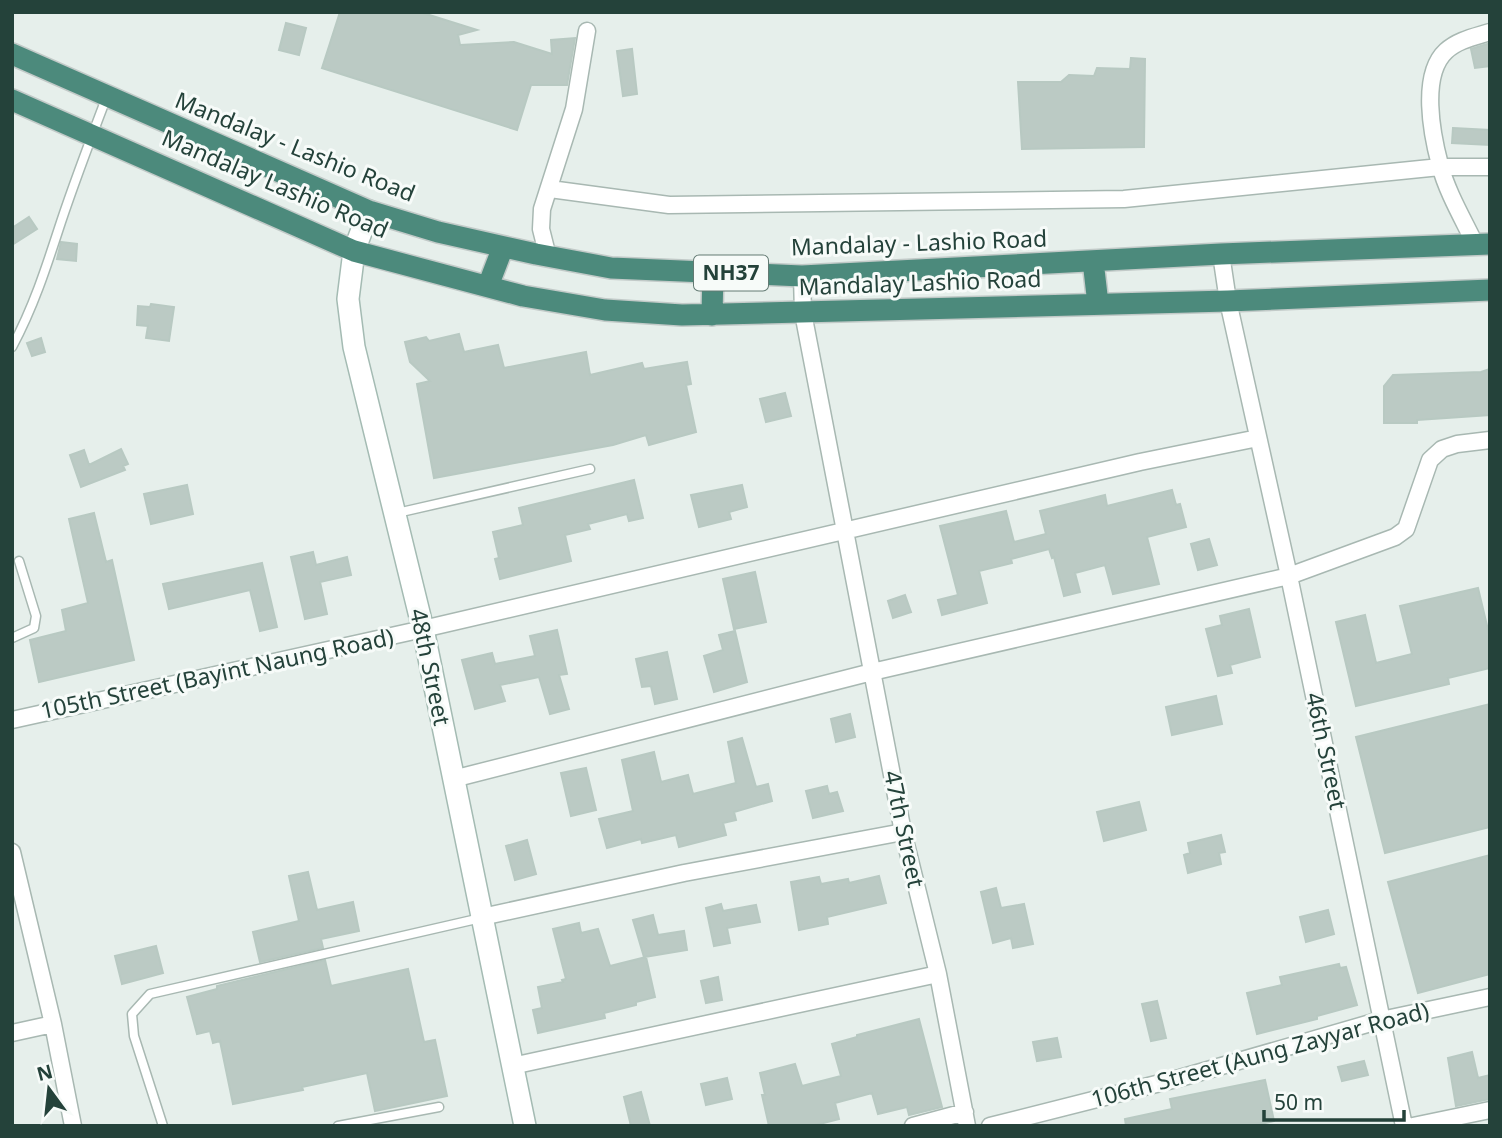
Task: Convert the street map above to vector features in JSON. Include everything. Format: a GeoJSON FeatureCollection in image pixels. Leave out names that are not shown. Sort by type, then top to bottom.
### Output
{"type":"FeatureCollection","features":[{"type":"Feature","properties":{"kind":"highway","name":"Mandalay - Lashio Road"},"geometry":{"type":"LineString","coordinates":[[12,54],[369,211],[438,232],[611,268],[802,276],[1222,254],[1482,244]]}},
{"type":"Feature","properties":{"kind":"highway","name":"Mandalay Lashio Road"},"geometry":{"type":"LineString","coordinates":[[12,100],[354,251],[523,296],[605,310],[682,315],[803,313],[1228,301],[1490,290]]}},
{"type":"Feature","properties":{"kind":"highway"},"geometry":{"type":"LineString","coordinates":[[488,286],[503,247]]}},
{"type":"Feature","properties":{"kind":"highway"},"geometry":{"type":"LineString","coordinates":[[1093,261],[1098,304]]}},
{"type":"Feature","properties":{"kind":"highway"},"geometry":{"type":"LineString","coordinates":[[712,315],[713,272]]}},
{"type":"Feature","properties":{"kind":"main road","name":"48th Street"},"geometry":{"type":"LineString","coordinates":[[369,211],[354,251],[348,299],[354,347],[423,629],[525,1126]]}},
{"type":"Feature","properties":{"kind":"street"},"geometry":{"type":"LineString","coordinates":[[548,257],[541,229],[542,209],[574,108],[587,32]]}},
{"type":"Feature","properties":{"kind":"street"},"geometry":{"type":"LineString","coordinates":[[1482,244],[1440,167],[1430,110],[1431,78],[1444,52],[1464,39],[1490,32]]}},
{"type":"Feature","properties":{"kind":"street"},"geometry":{"type":"LineString","coordinates":[[550,188],[669,205],[1124,199],[1440,167],[1490,167]]}},
{"type":"Feature","properties":{"kind":"street","name":"46th Street"},"geometry":{"type":"LineString","coordinates":[[1222,254],[1228,301],[1289,576],[1404,1126]]}},
{"type":"Feature","properties":{"kind":"street","name":"47th Street"},"geometry":{"type":"LineString","coordinates":[[802,276],[803,313],[903,832],[938,974],[966,1119]]}},
{"type":"Feature","properties":{"kind":"street","name":"105th Street (Bayint Naung Road)"},"geometry":{"type":"LineString","coordinates":[[12,720],[423,629],[1140,462],[1258,438]]}},
{"type":"Feature","properties":{"kind":"street"},"geometry":{"type":"LineString","coordinates":[[453,779],[872,672],[1289,576],[1395,537],[1406,529],[1430,460],[1441,449],[1490,440]]}},
{"type":"Feature","properties":{"kind":"street"},"geometry":{"type":"LineString","coordinates":[[482,917],[684,873],[903,832]]}},
{"type":"Feature","properties":{"kind":"street"},"geometry":{"type":"LineString","coordinates":[[12,852],[73,1126]]}},
{"type":"Feature","properties":{"kind":"street"},"geometry":{"type":"LineString","coordinates":[[512,1066],[938,974]]}},
{"type":"Feature","properties":{"kind":"street","name":"106th Street (Aung Zayyar Road)"},"geometry":{"type":"LineString","coordinates":[[990,1126],[1180,1078],[1381,1020],[1490,997]]}},
{"type":"Feature","properties":{"kind":"street"},"geometry":{"type":"LineString","coordinates":[[12,1033],[52,1024]]}},
{"type":"Feature","properties":{"kind":"street"},"geometry":{"type":"LineString","coordinates":[[1413,1126],[1490,1110]]}},
{"type":"Feature","properties":{"kind":"street"},"geometry":{"type":"LineString","coordinates":[[913,1126],[966,1119]]}},
{"type":"Feature","properties":{"kind":"lane"},"geometry":{"type":"LineString","coordinates":[[12,347],[41,285],[107,96]]}},
{"type":"Feature","properties":{"kind":"lane"},"geometry":{"type":"LineString","coordinates":[[394,513],[590,469]]}},
{"type":"Feature","properties":{"kind":"lane"},"geometry":{"type":"LineString","coordinates":[[12,638],[34,628],[36,615],[19,561]]}},
{"type":"Feature","properties":{"kind":"lane"},"geometry":{"type":"LineString","coordinates":[[163,1126],[134,1036],[132,1014],[150,994],[482,917]]}},
{"type":"Feature","properties":{"kind":"lane"},"geometry":{"type":"LineString","coordinates":[[338,1126],[439,1107]]}},
{"type":"Feature","properties":{"kind":"building"},"geometry":{"type":"Polygon","coordinates":[[[340,12],[420,12],[477,30],[458,35],[460,45],[514,42],[552,54],[551,40],[575,38],[567,85],[531,85],[517,130],[322,68],[340,12]]]}},
{"type":"Feature","properties":{"kind":"building"},"geometry":{"type":"Polygon","coordinates":[[[286,23],[306,28],[299,55],[279,50],[286,23]]]}},
{"type":"Feature","properties":{"kind":"building"},"geometry":{"type":"Polygon","coordinates":[[[1490,43],[1490,66],[1475,68],[1471,49],[1490,43]]]}},
{"type":"Feature","properties":{"kind":"building"},"geometry":{"type":"Polygon","coordinates":[[[632,49],[637,94],[623,96],[617,51],[632,49]]]}},
{"type":"Feature","properties":{"kind":"building"},"geometry":{"type":"Polygon","coordinates":[[[1131,58],[1145,59],[1144,147],[1022,149],[1018,82],[1061,82],[1069,75],[1094,76],[1097,68],[1130,69],[1131,58]]]}},
{"type":"Feature","properties":{"kind":"building"},"geometry":{"type":"Polygon","coordinates":[[[1453,128],[1490,130],[1490,145],[1452,143],[1453,128]]]}},
{"type":"Feature","properties":{"kind":"building"},"geometry":{"type":"Polygon","coordinates":[[[29,217],[37,229],[12,245],[12,228],[29,217]]]}},
{"type":"Feature","properties":{"kind":"building"},"geometry":{"type":"Polygon","coordinates":[[[61,242],[77,244],[76,261],[57,259],[61,242]]]}},
{"type":"Feature","properties":{"kind":"building"},"geometry":{"type":"Polygon","coordinates":[[[151,304],[174,307],[169,341],[146,338],[148,326],[137,325],[138,306],[150,307],[151,304]]]}},
{"type":"Feature","properties":{"kind":"building"},"geometry":{"type":"Polygon","coordinates":[[[459,334],[464,352],[498,345],[504,368],[586,352],[590,375],[642,363],[644,369],[687,362],[691,384],[686,385],[696,432],[649,445],[646,435],[613,445],[434,478],[417,384],[430,381],[410,362],[405,342],[426,337],[429,341],[459,334]]]}},
{"type":"Feature","properties":{"kind":"building"},"geometry":{"type":"Polygon","coordinates":[[[41,338],[45,352],[32,356],[27,343],[41,338]]]}},
{"type":"Feature","properties":{"kind":"building"},"geometry":{"type":"Polygon","coordinates":[[[1490,369],[1490,415],[1417,420],[1417,423],[1384,423],[1384,386],[1393,375],[1481,372],[1490,369]]]}},
{"type":"Feature","properties":{"kind":"building"},"geometry":{"type":"Polygon","coordinates":[[[785,393],[791,416],[766,422],[760,399],[785,393]]]}},
{"type":"Feature","properties":{"kind":"building"},"geometry":{"type":"Polygon","coordinates":[[[121,449],[128,464],[123,466],[125,470],[81,487],[70,455],[84,450],[89,465],[121,449]]]}},
{"type":"Feature","properties":{"kind":"building"},"geometry":{"type":"Polygon","coordinates":[[[634,480],[643,518],[629,521],[627,514],[588,524],[590,529],[565,535],[571,561],[500,579],[495,559],[499,558],[493,532],[523,525],[519,508],[634,480]]]}},
{"type":"Feature","properties":{"kind":"building"},"geometry":{"type":"Polygon","coordinates":[[[187,485],[193,514],[151,524],[144,494],[187,485]]]}},
{"type":"Feature","properties":{"kind":"building"},"geometry":{"type":"Polygon","coordinates":[[[742,485],[747,507],[729,512],[731,519],[699,527],[691,495],[742,485]]]}},
{"type":"Feature","properties":{"kind":"building"},"geometry":{"type":"Polygon","coordinates":[[[1172,490],[1176,505],[1180,504],[1186,527],[1147,537],[1159,584],[1113,594],[1105,565],[1075,573],[1080,592],[1064,596],[1054,557],[1052,558],[1049,549],[1011,559],[1012,563],[979,571],[987,603],[942,615],[938,600],[958,595],[940,526],[1006,511],[1014,542],[1046,534],[1040,511],[1105,495],[1107,506],[1172,490]]]}},
{"type":"Feature","properties":{"kind":"building"},"geometry":{"type":"Polygon","coordinates":[[[94,513],[106,562],[112,560],[134,660],[39,682],[30,640],[66,631],[62,610],[88,603],[69,519],[94,513]]]}},
{"type":"Feature","properties":{"kind":"building"},"geometry":{"type":"Polygon","coordinates":[[[1209,539],[1217,565],[1198,570],[1191,544],[1209,539]]]}},
{"type":"Feature","properties":{"kind":"building"},"geometry":{"type":"Polygon","coordinates":[[[313,552],[316,565],[347,557],[351,575],[320,582],[327,614],[305,619],[291,557],[313,552]]]}},
{"type":"Feature","properties":{"kind":"building"},"geometry":{"type":"Polygon","coordinates":[[[262,563],[277,627],[260,631],[250,590],[169,609],[163,584],[262,563]]]}},
{"type":"Feature","properties":{"kind":"building"},"geometry":{"type":"Polygon","coordinates":[[[755,572],[766,622],[734,629],[723,579],[755,572]]]}},
{"type":"Feature","properties":{"kind":"building"},"geometry":{"type":"Polygon","coordinates":[[[1478,588],[1490,638],[1490,668],[1448,678],[1449,684],[1356,706],[1336,622],[1365,615],[1376,663],[1412,654],[1400,606],[1478,588]]]}},
{"type":"Feature","properties":{"kind":"building"},"geometry":{"type":"Polygon","coordinates":[[[905,595],[911,612],[893,618],[888,601],[905,595]]]}},
{"type":"Feature","properties":{"kind":"building"},"geometry":{"type":"Polygon","coordinates":[[[1249,609],[1260,657],[1230,665],[1232,673],[1218,676],[1206,629],[1222,625],[1220,616],[1249,609]]]}},
{"type":"Feature","properties":{"kind":"building"},"geometry":{"type":"Polygon","coordinates":[[[557,630],[567,674],[559,675],[569,709],[550,714],[539,677],[500,685],[505,701],[475,709],[462,660],[492,653],[495,664],[535,656],[530,636],[557,630]]]}},
{"type":"Feature","properties":{"kind":"building"},"geometry":{"type":"Polygon","coordinates":[[[735,631],[747,682],[714,692],[704,656],[723,650],[719,635],[735,631]]]}},
{"type":"Feature","properties":{"kind":"building"},"geometry":{"type":"Polygon","coordinates":[[[667,652],[677,699],[655,704],[651,686],[642,687],[636,659],[667,652]]]}},
{"type":"Feature","properties":{"kind":"building"},"geometry":{"type":"Polygon","coordinates":[[[1216,696],[1222,724],[1172,735],[1166,707],[1216,696]]]}},
{"type":"Feature","properties":{"kind":"building"},"geometry":{"type":"Polygon","coordinates":[[[1490,704],[1490,827],[1385,853],[1356,737],[1490,704]]]}},
{"type":"Feature","properties":{"kind":"building"},"geometry":{"type":"Polygon","coordinates":[[[850,714],[855,737],[836,742],[831,719],[850,714]]]}},
{"type":"Feature","properties":{"kind":"building"},"geometry":{"type":"Polygon","coordinates":[[[742,738],[756,787],[768,784],[772,801],[734,812],[736,820],[723,823],[726,835],[679,847],[676,835],[642,843],[641,839],[607,848],[599,819],[633,811],[622,760],[654,752],[661,782],[688,775],[693,794],[736,783],[728,742],[742,738]]]}},
{"type":"Feature","properties":{"kind":"building"},"geometry":{"type":"Polygon","coordinates":[[[586,768],[596,810],[571,816],[561,773],[586,768]]]}},
{"type":"Feature","properties":{"kind":"building"},"geometry":{"type":"Polygon","coordinates":[[[827,786],[829,794],[837,792],[843,811],[813,818],[806,791],[827,786]]]}},
{"type":"Feature","properties":{"kind":"building"},"geometry":{"type":"Polygon","coordinates":[[[1139,802],[1146,830],[1104,841],[1097,812],[1139,802]]]}},
{"type":"Feature","properties":{"kind":"building"},"geometry":{"type":"Polygon","coordinates":[[[1221,835],[1225,852],[1219,853],[1221,864],[1188,873],[1184,855],[1190,853],[1188,843],[1221,835]]]}},
{"type":"Feature","properties":{"kind":"building"},"geometry":{"type":"Polygon","coordinates":[[[527,840],[536,874],[515,880],[506,846],[527,840]]]}},
{"type":"Feature","properties":{"kind":"building"},"geometry":{"type":"Polygon","coordinates":[[[1490,855],[1490,974],[1418,993],[1388,882],[1490,855]]]}},
{"type":"Feature","properties":{"kind":"building"},"geometry":{"type":"Polygon","coordinates":[[[308,872],[317,910],[353,902],[359,931],[321,939],[323,948],[260,962],[253,932],[299,921],[289,876],[308,872]]]}},
{"type":"Feature","properties":{"kind":"building"},"geometry":{"type":"Polygon","coordinates":[[[879,876],[886,903],[827,917],[828,924],[799,930],[791,882],[819,877],[821,884],[848,879],[849,883],[879,876]]]}},
{"type":"Feature","properties":{"kind":"building"},"geometry":{"type":"Polygon","coordinates":[[[996,888],[1001,908],[1024,904],[1033,944],[1013,948],[1011,938],[993,943],[981,892],[996,888]]]}},
{"type":"Feature","properties":{"kind":"building"},"geometry":{"type":"Polygon","coordinates":[[[721,904],[723,911],[756,905],[760,922],[727,928],[730,943],[714,946],[706,908],[721,904]]]}},
{"type":"Feature","properties":{"kind":"building"},"geometry":{"type":"Polygon","coordinates":[[[1328,910],[1334,934],[1306,942],[1300,917],[1328,910]]]}},
{"type":"Feature","properties":{"kind":"building"},"geometry":{"type":"Polygon","coordinates":[[[653,915],[658,935],[684,931],[687,950],[644,957],[633,920],[653,915]]]}},
{"type":"Feature","properties":{"kind":"building"},"geometry":{"type":"Polygon","coordinates":[[[579,923],[581,933],[598,929],[610,966],[646,957],[655,997],[604,1013],[605,1018],[538,1033],[533,1010],[542,1008],[538,987],[566,979],[553,929],[579,923]]]}},
{"type":"Feature","properties":{"kind":"building"},"geometry":{"type":"Polygon","coordinates":[[[156,946],[163,973],[122,984],[115,956],[156,946]]]}},
{"type":"Feature","properties":{"kind":"building"},"geometry":{"type":"Polygon","coordinates":[[[325,960],[331,986],[408,969],[424,1042],[435,1040],[447,1096],[375,1111],[367,1073],[302,1087],[303,1090],[233,1104],[220,1041],[213,1043],[210,1031],[197,1034],[187,997],[217,989],[217,986],[325,960]]]}},
{"type":"Feature","properties":{"kind":"building"},"geometry":{"type":"Polygon","coordinates":[[[1339,964],[1340,968],[1346,967],[1357,1005],[1317,1016],[1317,1019],[1257,1034],[1247,993],[1282,985],[1280,977],[1339,964]]]}},
{"type":"Feature","properties":{"kind":"building"},"geometry":{"type":"Polygon","coordinates":[[[718,977],[722,1000],[706,1003],[701,981],[718,977]]]}},
{"type":"Feature","properties":{"kind":"building"},"geometry":{"type":"Polygon","coordinates":[[[1157,1001],[1166,1038],[1151,1041],[1142,1004],[1157,1001]]]}},
{"type":"Feature","properties":{"kind":"building"},"geometry":{"type":"Polygon","coordinates":[[[919,1019],[942,1107],[909,1115],[907,1107],[878,1114],[872,1093],[835,1103],[839,1119],[812,1126],[769,1126],[760,1073],[795,1064],[802,1086],[841,1076],[832,1044],[919,1019]]]}},
{"type":"Feature","properties":{"kind":"building"},"geometry":{"type":"Polygon","coordinates":[[[1057,1038],[1061,1057],[1037,1061],[1033,1042],[1057,1038]]]}},
{"type":"Feature","properties":{"kind":"building"},"geometry":{"type":"Polygon","coordinates":[[[1472,1052],[1478,1078],[1490,1075],[1490,1099],[1456,1106],[1448,1058],[1472,1052]]]}},
{"type":"Feature","properties":{"kind":"building"},"geometry":{"type":"Polygon","coordinates":[[[1364,1061],[1368,1075],[1342,1081],[1338,1067],[1364,1061]]]}},
{"type":"Feature","properties":{"kind":"building"},"geometry":{"type":"Polygon","coordinates":[[[727,1078],[732,1099],[706,1105],[701,1084],[727,1078]]]}},
{"type":"Feature","properties":{"kind":"building"},"geometry":{"type":"Polygon","coordinates":[[[1265,1080],[1274,1121],[1252,1126],[1126,1126],[1125,1119],[1172,1109],[1170,1099],[1265,1080]]]}},
{"type":"Feature","properties":{"kind":"building"},"geometry":{"type":"Polygon","coordinates":[[[641,1092],[650,1126],[631,1126],[624,1097],[641,1092]]]}}]}
